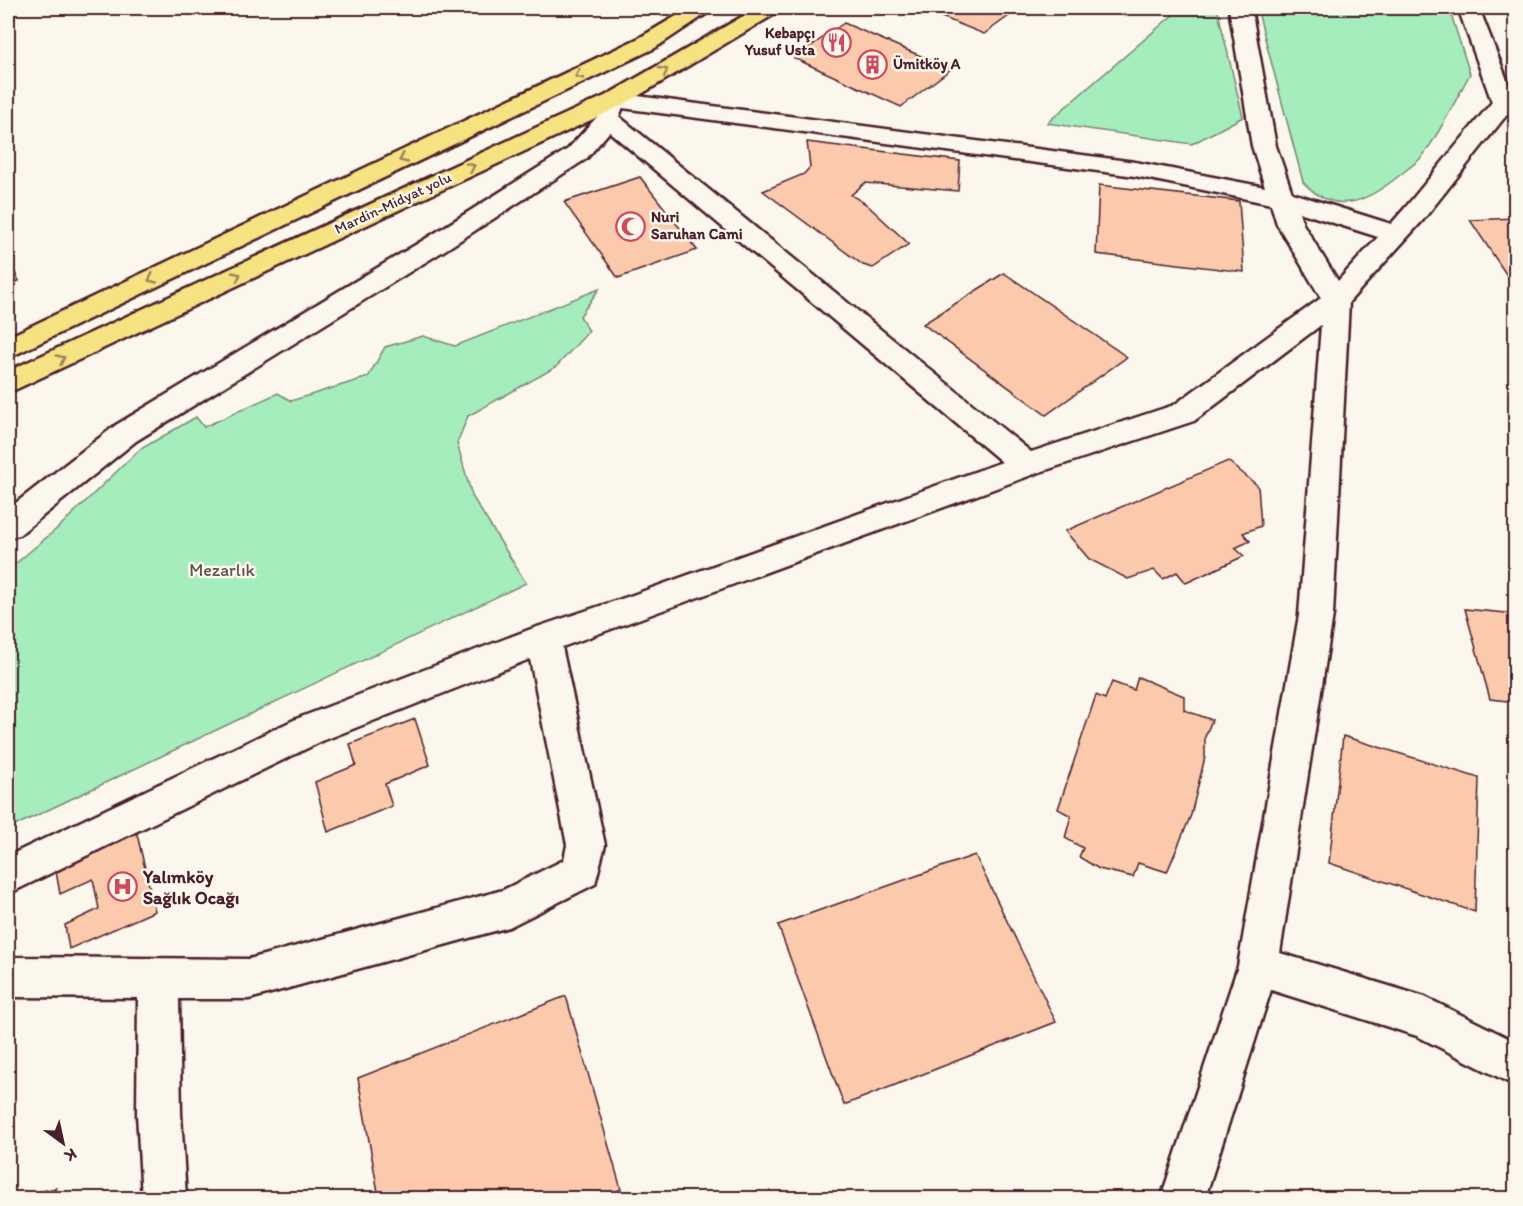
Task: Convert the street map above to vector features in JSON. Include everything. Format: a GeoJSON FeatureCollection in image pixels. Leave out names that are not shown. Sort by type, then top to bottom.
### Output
{"type":"FeatureCollection","features":[{"type":"Feature","properties":{"kind":"highway","name":"Mardin-Midyat yolu"},"geometry":{"type":"LineString","coordinates":[[8,348],[647,43],[705,8]]}},
{"type":"Feature","properties":{"kind":"highway","name":"Mardin-Midyat yolu"},"geometry":{"type":"LineString","coordinates":[[8,383],[612,110],[771,8]]}},
{"type":"Feature","properties":{"kind":"street"},"geometry":{"type":"LineString","coordinates":[[1183,1198],[1258,966],[1316,615],[1336,300],[1290,224],[1281,198],[1264,146],[1240,8]]}},
{"type":"Feature","properties":{"kind":"street"},"geometry":{"type":"LineString","coordinates":[[8,875],[309,730],[543,639],[633,609],[1026,465],[1184,413],[1336,300],[1510,107],[1468,8]]}},
{"type":"Feature","properties":{"kind":"street"},"geometry":{"type":"LineString","coordinates":[[612,110],[1135,169],[1281,198],[1396,234]]}},
{"type":"Feature","properties":{"kind":"street"},"geometry":{"type":"LineString","coordinates":[[612,110],[1026,465]]}},
{"type":"Feature","properties":{"kind":"street"},"geometry":{"type":"LineString","coordinates":[[8,526],[126,434],[436,244],[577,154],[612,110]]}},
{"type":"Feature","properties":{"kind":"street"},"geometry":{"type":"LineString","coordinates":[[8,974],[158,980],[249,979],[509,908],[581,871],[586,845],[543,639]]}},
{"type":"Feature","properties":{"kind":"street"},"geometry":{"type":"LineString","coordinates":[[1258,966],[1425,1018],[1515,1065]]}},
{"type":"Feature","properties":{"kind":"street"},"geometry":{"type":"LineString","coordinates":[[158,980],[159,1114],[164,1198]]}},
{"type":"Feature","properties":{"kind":"green space"},"geometry":{"type":"Polygon","coordinates":[[[1181,8],[1217,8],[1243,117],[1192,144],[1047,123],[1181,8]]]}},
{"type":"Feature","properties":{"kind":"green space"},"geometry":{"type":"Polygon","coordinates":[[[1257,8],[1449,8],[1470,74],[1440,129],[1419,160],[1388,184],[1364,198],[1352,202],[1328,200],[1315,193],[1303,182],[1257,8]]]}},
{"type":"Feature","properties":{"kind":"green space","name":"Mezarlık"},"geometry":{"type":"Polygon","coordinates":[[[599,289],[580,316],[589,331],[556,367],[468,416],[457,443],[472,496],[526,583],[8,829],[8,570],[60,526],[139,450],[196,417],[204,427],[278,393],[291,401],[368,377],[385,347],[423,336],[455,346],[599,289]]]}},
{"type":"Feature","properties":{"kind":"building"},"geometry":{"type":"Polygon","coordinates":[[[919,8],[1020,8],[984,34],[919,8]]]}},
{"type":"Feature","properties":{"kind":"building","name":"Ümitköy A"},"geometry":{"type":"Polygon","coordinates":[[[844,23],[951,69],[901,107],[794,58],[844,23]]]}},
{"type":"Feature","properties":{"kind":"building"},"geometry":{"type":"Polygon","coordinates":[[[807,142],[960,161],[958,191],[865,183],[851,195],[866,204],[909,244],[873,268],[863,265],[763,191],[804,174],[810,167],[807,142]]]}},
{"type":"Feature","properties":{"kind":"building","name":"Nuri Saruhan Cami"},"geometry":{"type":"Polygon","coordinates":[[[640,177],[697,250],[618,278],[564,202],[640,177]]]}},
{"type":"Feature","properties":{"kind":"building"},"geometry":{"type":"Polygon","coordinates":[[[1099,185],[1239,201],[1244,272],[1096,254],[1099,185]]]}},
{"type":"Feature","properties":{"kind":"building"},"geometry":{"type":"Polygon","coordinates":[[[1516,218],[1516,289],[1470,220],[1516,218]]]}},
{"type":"Feature","properties":{"kind":"building"},"geometry":{"type":"Polygon","coordinates":[[[8,258],[19,281],[8,286],[8,258]]]}},
{"type":"Feature","properties":{"kind":"building"},"geometry":{"type":"Polygon","coordinates":[[[1004,273],[1127,357],[1046,415],[923,324],[1004,273]]]}},
{"type":"Feature","properties":{"kind":"building"},"geometry":{"type":"Polygon","coordinates":[[[1228,461],[1258,486],[1261,526],[1243,533],[1250,541],[1235,548],[1244,556],[1186,583],[1177,572],[1163,579],[1154,570],[1128,579],[1089,559],[1065,531],[1228,461]]]}},
{"type":"Feature","properties":{"kind":"building"},"geometry":{"type":"Polygon","coordinates":[[[1465,609],[1516,614],[1516,702],[1490,699],[1465,609]]]}},
{"type":"Feature","properties":{"kind":"building"},"geometry":{"type":"Polygon","coordinates":[[[1138,677],[1184,696],[1184,710],[1212,720],[1205,737],[1205,757],[1191,815],[1167,872],[1138,863],[1133,877],[1099,869],[1079,857],[1083,848],[1065,838],[1071,816],[1058,809],[1096,695],[1105,699],[1112,682],[1134,690],[1138,677]]]}},
{"type":"Feature","properties":{"kind":"building"},"geometry":{"type":"Polygon","coordinates":[[[415,719],[430,765],[385,784],[392,806],[328,832],[315,782],[356,765],[350,744],[415,719]]]}},
{"type":"Feature","properties":{"kind":"building"},"geometry":{"type":"Polygon","coordinates":[[[1343,736],[1479,778],[1475,912],[1329,863],[1343,736]]]}},
{"type":"Feature","properties":{"kind":"building","name":"Yalımköy Sağlık Ocağı"},"geometry":{"type":"Polygon","coordinates":[[[136,830],[155,911],[69,949],[65,925],[99,909],[93,879],[60,894],[55,866],[136,830]]]}},
{"type":"Feature","properties":{"kind":"building"},"geometry":{"type":"Polygon","coordinates":[[[975,855],[1056,1022],[844,1105],[778,925],[975,855]]]}},
{"type":"Feature","properties":{"kind":"building"},"geometry":{"type":"Polygon","coordinates":[[[566,996],[621,1189],[600,1198],[379,1198],[358,1078],[566,996]]]}},
{"type":"Feature","properties":{"kind":"building"},"geometry":{"type":"Polygon","coordinates":[[[56,1188],[54,1198],[11,1198],[56,1188]]]}},
{"type":"Feature","properties":{"kind":"place","name":"Kebapçı Yusuf Usta"},"geometry":{"type":"Point","coordinates":[836,42]}},
{"type":"Feature","properties":{"kind":"place","name":"Ümitköy A"},"geometry":{"type":"Point","coordinates":[872,64]}},
{"type":"Feature","properties":{"kind":"place","name":"Nuri Saruhan Cami"},"geometry":{"type":"Point","coordinates":[630,226]}},
{"type":"Feature","properties":{"kind":"place","name":"Yalımköy Sağlık Ocağı"},"geometry":{"type":"Point","coordinates":[122,887]}}]}
